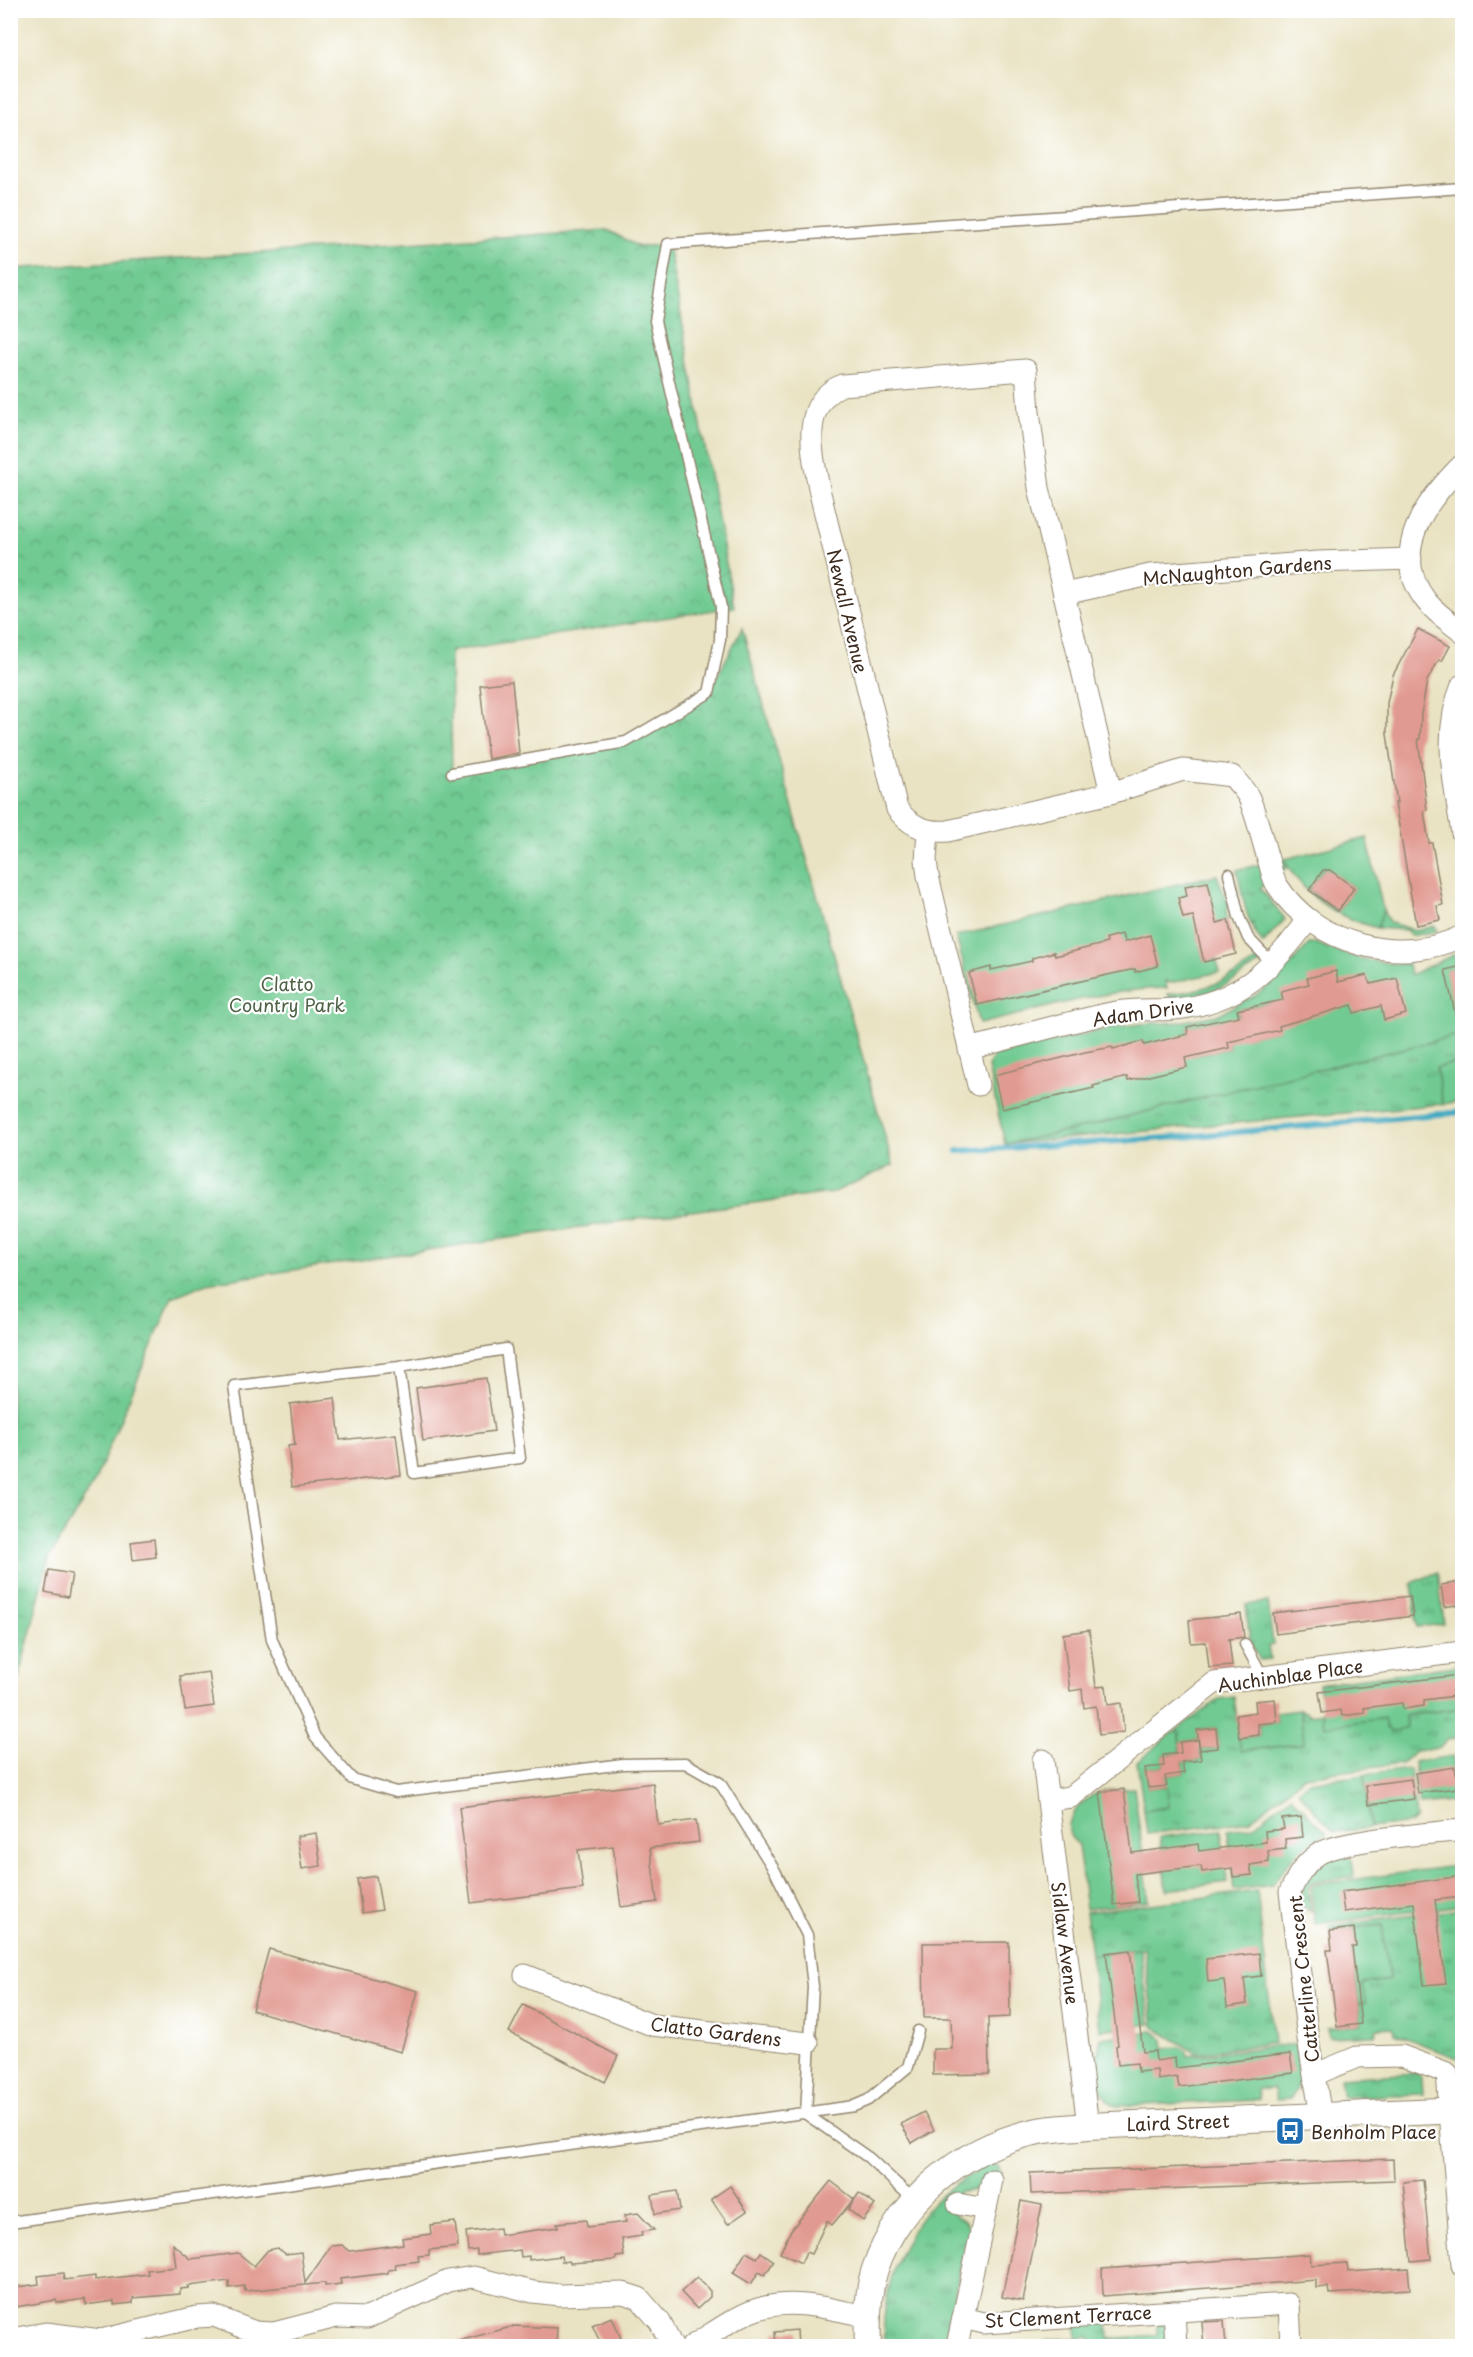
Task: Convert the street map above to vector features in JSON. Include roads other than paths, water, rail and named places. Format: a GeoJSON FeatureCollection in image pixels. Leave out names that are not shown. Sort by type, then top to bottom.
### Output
{"type":"FeatureCollection","features":[{"type":"Feature","properties":{"kind":"street","name":"Newall Avenue"},"geometry":{"type":"LineString","coordinates":[[928,831],[910,823],[897,808],[820,493],[812,419],[822,398],[842,385],[1026,370],[1039,488],[1064,594]]}},
{"type":"Feature","properties":{"kind":"street"},"geometry":{"type":"LineString","coordinates":[[1462,465],[1439,490],[1420,517],[1413,537],[1411,559],[1415,580],[1426,600],[1462,632]]}},
{"type":"Feature","properties":{"kind":"street","name":"McNaughton Gardens"},"geometry":{"type":"LineString","coordinates":[[1064,594],[1150,575],[1318,562],[1411,559]]}},
{"type":"Feature","properties":{"kind":"street"},"geometry":{"type":"LineString","coordinates":[[1064,594],[1111,793]]}},
{"type":"Feature","properties":{"kind":"street"},"geometry":{"type":"LineString","coordinates":[[1462,685],[1456,700],[1450,730],[1450,759],[1462,833]]}},
{"type":"Feature","properties":{"kind":"street"},"geometry":{"type":"LineString","coordinates":[[978,1085],[928,876],[926,860],[928,831],[948,831],[1111,793],[1184,770],[1232,776],[1248,796],[1276,884],[1308,920],[1339,937],[1373,948],[1404,951],[1428,949],[1462,936]]}},
{"type":"Feature","properties":{"kind":"street","name":"Adam Drive"},"geometry":{"type":"LineString","coordinates":[[969,1049],[1112,1013],[1198,1005],[1235,991],[1253,981],[1273,964],[1308,920]]}},
{"type":"Feature","properties":{"kind":"street","name":"Auchinblae Place"},"geometry":{"type":"LineString","coordinates":[[1048,1800],[1071,1797],[1214,1683],[1462,1652]]}},
{"type":"Feature","properties":{"kind":"street","name":"Sidlaw Avenue"},"geometry":{"type":"LineString","coordinates":[[1043,1760],[1088,2126]]}},
{"type":"Feature","properties":{"kind":"street","name":"Catterline Crescent"},"geometry":{"type":"LineString","coordinates":[[1321,2116],[1290,1892],[1300,1870],[1318,1854],[1342,1845],[1462,1830]]}},
{"type":"Feature","properties":{"kind":"street","name":"Clatto Gardens"},"geometry":{"type":"LineString","coordinates":[[525,1975],[652,2025],[808,2043]]}},
{"type":"Feature","properties":{"kind":"street"},"geometry":{"type":"LineString","coordinates":[[1314,2075],[1357,2057],[1390,2056],[1401,2056],[1455,2075],[1462,2265]]}},
{"type":"Feature","properties":{"kind":"street","name":"Laird Street"},"geometry":{"type":"LineString","coordinates":[[868,2346],[867,2316],[874,2271],[889,2235],[914,2200],[956,2164],[1000,2142],[1035,2132],[1088,2126],[1457,2110]]}},
{"type":"Feature","properties":{"kind":"street"},"geometry":{"type":"LineString","coordinates":[[957,2346],[992,2180]]}},
{"type":"Feature","properties":{"kind":"street"},"geometry":{"type":"LineString","coordinates":[[958,2204],[986,2210]]}},
{"type":"Feature","properties":{"kind":"street"},"geometry":{"type":"LineString","coordinates":[[10,2339],[46,2333],[100,2340],[197,2317],[214,2316],[275,2340],[336,2317],[367,2318],[448,2281],[473,2277],[533,2292],[560,2295],[623,2293],[639,2298],[660,2322],[672,2346]]}},
{"type":"Feature","properties":{"kind":"street"},"geometry":{"type":"LineString","coordinates":[[692,2346],[742,2315],[765,2307],[796,2304],[867,2316]]}},
{"type":"Feature","properties":{"kind":"street","name":"St Clement Terrace"},"geometry":{"type":"LineString","coordinates":[[963,2318],[984,2323],[1289,2304],[1291,2346]]}},
{"type":"Feature","properties":{"kind":"street","name":"St Clement Terrace"},"geometry":{"type":"LineString","coordinates":[[1174,2311],[1176,2346]]}},
{"type":"Feature","properties":{"kind":"lane"},"geometry":{"type":"LineString","coordinates":[[452,773],[626,742],[709,693],[720,640],[721,607],[655,321],[668,244],[1462,188]]}},
{"type":"Feature","properties":{"kind":"lane"},"geometry":{"type":"LineString","coordinates":[[1229,874],[1239,917],[1248,938],[1273,964]]}},
{"type":"Feature","properties":{"kind":"lane"},"geometry":{"type":"LineString","coordinates":[[399,1367],[414,1473],[520,1458],[506,1348],[399,1367],[234,1386],[272,1640],[315,1737],[352,1779],[396,1792],[623,1764],[685,1763],[720,1783],[775,1872],[807,1935],[813,1986],[808,2043],[806,2114]]}},
{"type":"Feature","properties":{"kind":"lane"},"geometry":{"type":"LineString","coordinates":[[1245,1644],[1263,1677]]}},
{"type":"Feature","properties":{"kind":"lane"},"geometry":{"type":"LineString","coordinates":[[10,2222],[854,2106],[868,2100],[908,2067],[918,2031]]}},
{"type":"Feature","properties":{"kind":"lane"},"geometry":{"type":"LineString","coordinates":[[806,2114],[870,2158],[914,2200]]}},
{"type":"Feature","properties":{"kind":"waterway"},"geometry":{"type":"LineString","coordinates":[[958,1151],[1183,1137],[1462,1112]]}},
{"type":"Feature","properties":{"kind":"place","name":"Benholm Place"},"geometry":{"type":"Point","coordinates":[1290,2131]}},
{"type":"Feature","properties":{"kind":"park label","name":"Clatto Country Park"},"geometry":{"type":"Point","coordinates":[287,993]}}]}
